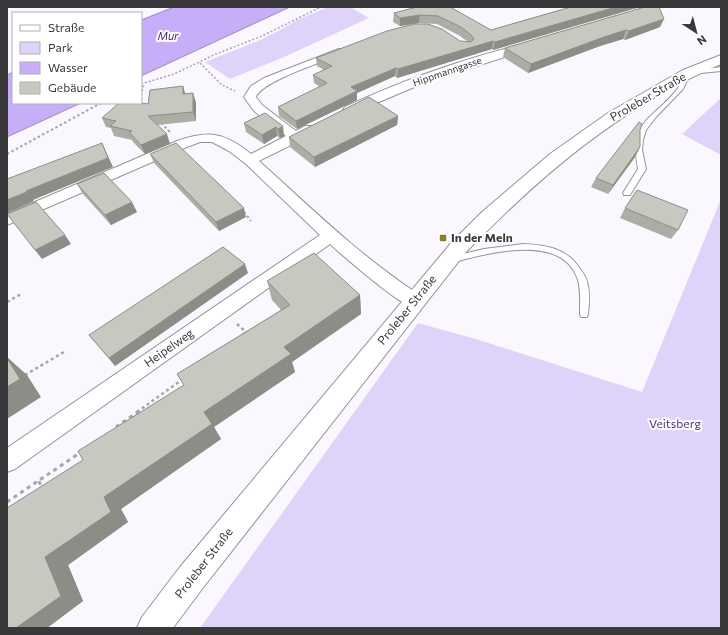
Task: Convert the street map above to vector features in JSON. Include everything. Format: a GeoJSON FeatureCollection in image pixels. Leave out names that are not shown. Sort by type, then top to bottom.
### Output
{"type":"FeatureCollection","features":[{"type":"Feature","properties":{"kind":"main road","name":"Proleber Straße"},"geometry":{"type":"LineString","coordinates":[[153,628],[191,578],[447,261],[489,217],[556,158],[613,116],[688,73],[721,59]]}},
{"type":"Feature","properties":{"kind":"street","name":"Hippmanngasse"},"geometry":{"type":"LineString","coordinates":[[340,115],[398,88],[480,56],[537,43]]}},
{"type":"Feature","properties":{"kind":"street"},"geometry":{"type":"LineString","coordinates":[[296,137],[258,108],[250,97],[252,91],[268,80],[348,48]]}},
{"type":"Feature","properties":{"kind":"street"},"geometry":{"type":"LineString","coordinates":[[249,160],[321,124]]}},
{"type":"Feature","properties":{"kind":"street"},"geometry":{"type":"LineString","coordinates":[[7,220],[182,144],[208,137],[216,138],[228,143],[249,160],[360,262],[391,286],[415,301]]}},
{"type":"Feature","properties":{"kind":"street","name":"Heipelweg"},"geometry":{"type":"LineString","coordinates":[[7,461],[331,235]]}},
{"type":"Feature","properties":{"kind":"lane"},"geometry":{"type":"LineString","coordinates":[[627,192],[642,168],[639,149],[640,136],[648,122],[682,86],[688,73],[721,69]]}},
{"type":"Feature","properties":{"kind":"lane"},"geometry":{"type":"LineString","coordinates":[[447,261],[510,248],[528,246],[556,252],[566,257],[575,266],[582,278],[584,314]]}},
{"type":"Feature","properties":{"kind":"path"},"geometry":{"type":"LineString","coordinates":[[142,84],[174,74],[200,63],[216,54],[262,36],[320,7]]}},
{"type":"Feature","properties":{"kind":"path"},"geometry":{"type":"LineString","coordinates":[[200,63],[222,85],[250,97]]}},
{"type":"Feature","properties":{"kind":"path"},"geometry":{"type":"LineString","coordinates":[[7,154],[100,104]]}},
{"type":"Feature","properties":{"kind":"path"},"geometry":{"type":"LineString","coordinates":[[156,118],[182,144]]}},
{"type":"Feature","properties":{"kind":"path"},"geometry":{"type":"LineString","coordinates":[[242,211],[251,221]]}},
{"type":"Feature","properties":{"kind":"path"},"geometry":{"type":"LineString","coordinates":[[7,302],[20,294]]}},
{"type":"Feature","properties":{"kind":"path"},"geometry":{"type":"LineString","coordinates":[[223,310],[246,332],[240,336]]}},
{"type":"Feature","properties":{"kind":"path"},"geometry":{"type":"LineString","coordinates":[[20,378],[64,352]]}},
{"type":"Feature","properties":{"kind":"path"},"geometry":{"type":"LineString","coordinates":[[113,430],[188,375]]}},
{"type":"Feature","properties":{"kind":"path"},"geometry":{"type":"LineString","coordinates":[[138,413],[141,419]]}},
{"type":"Feature","properties":{"kind":"path"},"geometry":{"type":"LineString","coordinates":[[7,502],[82,451]]}},
{"type":"Feature","properties":{"kind":"path"},"geometry":{"type":"LineString","coordinates":[[39,481],[44,494]]}},
{"type":"Feature","properties":{"kind":"green space"},"geometry":{"type":"Polygon","coordinates":[[[328,7],[350,7],[369,18],[284,57],[230,79],[205,62],[258,41],[297,20],[328,7]]]}},
{"type":"Feature","properties":{"kind":"green space"},"geometry":{"type":"Polygon","coordinates":[[[721,98],[721,155],[682,134],[721,98]]]}},
{"type":"Feature","properties":{"kind":"green space","name":"Veitsberg"},"geometry":{"type":"Polygon","coordinates":[[[721,199],[721,628],[200,628],[418,323],[479,340],[642,392],[721,199]]]}},
{"type":"Feature","properties":{"kind":"water","name":"Mur"},"geometry":{"type":"Polygon","coordinates":[[[174,7],[290,7],[142,76],[142,20],[174,7]]]}},
{"type":"Feature","properties":{"kind":"water"},"geometry":{"type":"Polygon","coordinates":[[[12,72],[12,104],[79,104],[7,137],[7,75],[12,72]]]}},
{"type":"Feature","properties":{"kind":"building"},"geometry":{"type":"Polygon","coordinates":[[[417,7],[450,7],[491,30],[571,7],[616,7],[398,69],[396,68],[351,87],[357,91],[296,121],[278,107],[327,83],[313,75],[332,66],[316,58],[387,31],[414,24],[428,24],[442,29],[460,41],[471,42],[474,39],[461,27],[438,16],[420,15],[400,18],[394,13],[417,7]]]}},
{"type":"Feature","properties":{"kind":"building"},"geometry":{"type":"Polygon","coordinates":[[[645,7],[659,7],[664,19],[629,31],[626,30],[604,37],[531,64],[505,48],[645,7]]]}},
{"type":"Feature","properties":{"kind":"building"},"geometry":{"type":"Polygon","coordinates":[[[183,86],[183,94],[193,93],[193,112],[148,116],[167,134],[141,145],[129,132],[132,131],[110,126],[116,121],[102,118],[118,104],[148,104],[150,90],[183,86]]]}},
{"type":"Feature","properties":{"kind":"building"},"geometry":{"type":"Polygon","coordinates":[[[369,97],[398,116],[314,157],[289,137],[369,97]]]}},
{"type":"Feature","properties":{"kind":"building"},"geometry":{"type":"Polygon","coordinates":[[[265,113],[283,126],[278,129],[276,127],[262,135],[244,123],[265,113]]]}},
{"type":"Feature","properties":{"kind":"building"},"geometry":{"type":"Polygon","coordinates":[[[639,122],[642,124],[640,130],[640,147],[613,185],[596,178],[639,122]]]}},
{"type":"Feature","properties":{"kind":"building"},"geometry":{"type":"Polygon","coordinates":[[[102,143],[108,158],[7,200],[7,179],[102,143]]]}},
{"type":"Feature","properties":{"kind":"building"},"geometry":{"type":"Polygon","coordinates":[[[176,143],[244,208],[216,222],[150,154],[176,143]]]}},
{"type":"Feature","properties":{"kind":"building"},"geometry":{"type":"Polygon","coordinates":[[[104,173],[132,202],[105,215],[77,184],[104,173]]]}},
{"type":"Feature","properties":{"kind":"building"},"geometry":{"type":"Polygon","coordinates":[[[637,190],[688,210],[678,230],[625,208],[637,190]]]}},
{"type":"Feature","properties":{"kind":"building"},"geometry":{"type":"Polygon","coordinates":[[[36,202],[65,235],[35,250],[7,214],[36,202]]]}},
{"type":"Feature","properties":{"kind":"building"},"geometry":{"type":"Polygon","coordinates":[[[223,247],[245,264],[109,358],[89,335],[223,247]]]}},
{"type":"Feature","properties":{"kind":"building"},"geometry":{"type":"Polygon","coordinates":[[[314,253],[360,295],[284,347],[291,354],[204,412],[212,424],[104,497],[111,512],[45,557],[61,596],[16,628],[7,628],[7,508],[83,460],[78,451],[184,385],[177,374],[290,305],[267,281],[314,253]]]}},
{"type":"Feature","properties":{"kind":"building"},"geometry":{"type":"Polygon","coordinates":[[[7,358],[20,379],[7,387],[7,358]]]}},
{"type":"Feature","properties":{"kind":"place","name":"In der Meln"},"geometry":{"type":"Point","coordinates":[443,238]}}]}
